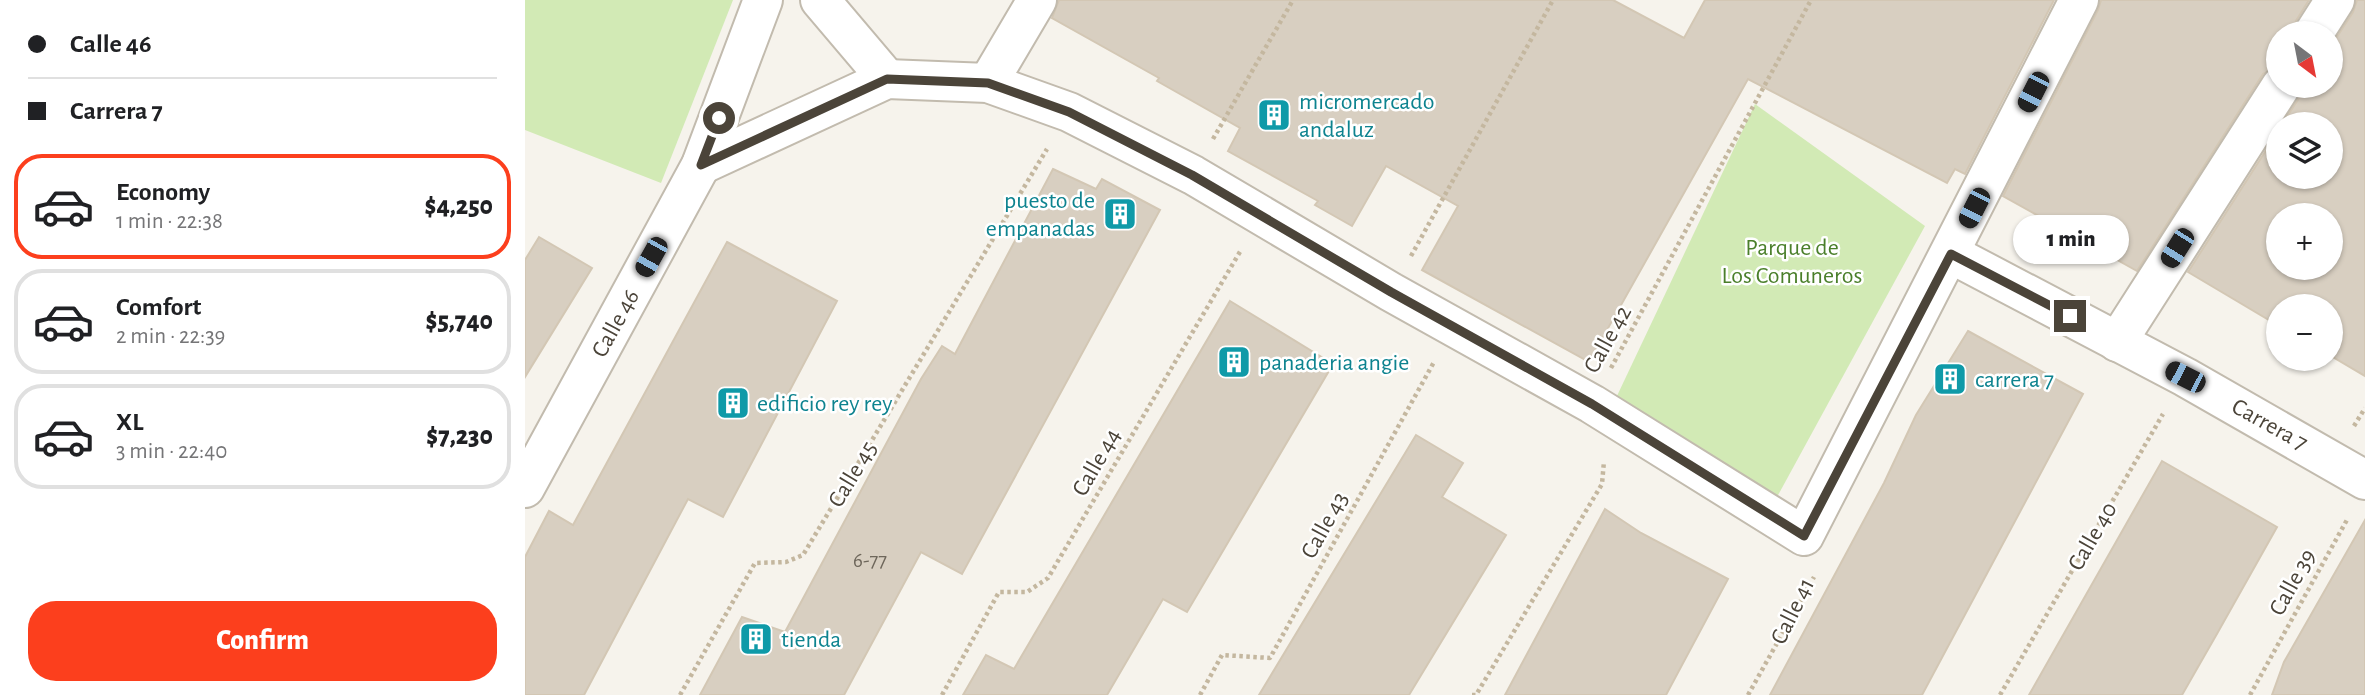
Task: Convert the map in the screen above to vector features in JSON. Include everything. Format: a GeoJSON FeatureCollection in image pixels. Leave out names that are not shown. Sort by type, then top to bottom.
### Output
{"type":"FeatureCollection","features":[{"type":"Feature","properties":{"kind":"street","name":"Calle 46"},"geometry":{"type":"LineString","coordinates":[[525,488],[701,165],[763,0]]}},
{"type":"Feature","properties":{"kind":"street"},"geometry":{"type":"LineString","coordinates":[[820,0],[887,79]]}},
{"type":"Feature","properties":{"kind":"street"},"geometry":{"type":"LineString","coordinates":[[988,83],[1037,0]]}},
{"type":"Feature","properties":{"kind":"street"},"geometry":{"type":"LineString","coordinates":[[701,165],[887,79],[988,83],[1069,112],[1192,175],[1391,292],[1592,404],[1804,536],[2079,0]]}},
{"type":"Feature","properties":{"kind":"street"},"geometry":{"type":"LineString","coordinates":[[2322,21],[2335,0]]}},
{"type":"Feature","properties":{"kind":"street"},"geometry":{"type":"LineString","coordinates":[[2117,342],[2273,98]]}},
{"type":"Feature","properties":{"kind":"street","name":"Carrera 7"},"geometry":{"type":"LineString","coordinates":[[1951,254],[2185,377],[2358,496]]}},
{"type":"Feature","properties":{"kind":"path"},"geometry":{"type":"LineString","coordinates":[[1192,175],[1293,0]]}},
{"type":"Feature","properties":{"kind":"path"},"geometry":{"type":"LineString","coordinates":[[1391,292],[1553,0]]}},
{"type":"Feature","properties":{"kind":"path","name":"Calle 42"},"geometry":{"type":"LineString","coordinates":[[1472,695],[1476,695],[1602,484],[1606,447],[1592,404],[1811,0]]}},
{"type":"Feature","properties":{"kind":"path","name":"Calle 45"},"geometry":{"type":"LineString","coordinates":[[680,695],[755,563],[786,562],[803,555],[1069,112]]}},
{"type":"Feature","properties":{"kind":"path","name":"Calle 44"},"geometry":{"type":"LineString","coordinates":[[942,695],[999,592],[1027,592],[1048,578],[1261,216]]}},
{"type":"Feature","properties":{"kind":"path","name":"Calle 43"},"geometry":{"type":"LineString","coordinates":[[1200,695],[1223,655],[1270,658],[1453,327]]}},
{"type":"Feature","properties":{"kind":"path","name":"Calle 40"},"geometry":{"type":"LineString","coordinates":[[2000,695],[2185,377]]}},
{"type":"Feature","properties":{"kind":"path","name":"Calle 39"},"geometry":{"type":"LineString","coordinates":[[2250,695],[2358,496]]}},
{"type":"Feature","properties":{"kind":"path","name":"Calle 41"},"geometry":{"type":"LineString","coordinates":[[1748,695],[1814,576],[1804,536]]}},
{"type":"Feature","properties":{"kind":"green space"},"geometry":{"type":"Polygon","coordinates":[[[525,0],[733,0],[661,183],[525,130],[525,0]]]}},
{"type":"Feature","properties":{"kind":"green space","name":"Parque de Los Comuneros"},"geometry":{"type":"Polygon","coordinates":[[[1755,104],[1925,226],[1777,497],[1616,398],[1755,104]]]}},
{"type":"Feature","properties":{"kind":"building"},"geometry":{"type":"Polygon","coordinates":[[[1059,0],[1613,0],[1684,38],[1705,0],[2054,0],[1965,174],[1955,169],[1947,183],[1748,79],[1589,362],[1422,270],[1458,206],[1386,166],[1352,226],[1315,205],[1318,201],[1228,151],[1240,128],[1157,81],[1159,78],[1052,18],[1059,0]]]}},
{"type":"Feature","properties":{"kind":"building"},"geometry":{"type":"Polygon","coordinates":[[[2101,0],[2309,0],[2296,21],[2266,21],[2266,72],[2137,271],[2003,196],[2101,0]]]}},
{"type":"Feature","properties":{"kind":"building"},"geometry":{"type":"Polygon","coordinates":[[[2357,0],[2365,0],[2365,376],[2343,363],[2343,294],[2266,294],[2266,318],[2188,272],[2266,150],[2266,189],[2343,189],[2343,112],[2290,112],[2299,98],[2343,98],[2343,27],[2357,0]]]}},
{"type":"Feature","properties":{"kind":"building"},"geometry":{"type":"Polygon","coordinates":[[[1053,169],[1096,189],[1102,179],[1160,210],[962,574],[921,552],[844,695],[700,695],[742,617],[785,632],[921,379],[942,346],[955,354],[1053,169]]]}},
{"type":"Feature","properties":{"kind":"building"},"geometry":{"type":"Polygon","coordinates":[[[539,237],[592,268],[525,377],[525,260],[539,237]]]}},
{"type":"Feature","properties":{"kind":"building"},"geometry":{"type":"Polygon","coordinates":[[[727,242],[837,301],[723,517],[688,499],[584,695],[525,695],[525,557],[549,511],[573,525],[727,242]]]}},
{"type":"Feature","properties":{"kind":"building"},"geometry":{"type":"Polygon","coordinates":[[[1230,301],[1333,364],[1187,612],[1163,599],[1107,695],[963,695],[986,655],[1014,669],[1230,301]]]}},
{"type":"Feature","properties":{"kind":"building"},"geometry":{"type":"Polygon","coordinates":[[[1968,331],[2083,394],[1922,695],[1770,695],[1884,483],[1916,415],[1968,331]]]}},
{"type":"Feature","properties":{"kind":"building"},"geometry":{"type":"Polygon","coordinates":[[[1416,435],[1463,463],[1442,497],[1506,535],[1409,695],[1259,695],[1416,435]]]}},
{"type":"Feature","properties":{"kind":"building"},"geometry":{"type":"Polygon","coordinates":[[[2162,461],[2277,527],[2218,632],[2182,695],[2029,695],[2162,461]]]}},
{"type":"Feature","properties":{"kind":"building"},"geometry":{"type":"Polygon","coordinates":[[[1605,509],[1641,533],[1728,579],[1666,695],[1505,695],[1605,509]]]}},
{"type":"Feature","properties":{"kind":"building"},"geometry":{"type":"Polygon","coordinates":[[[2365,520],[2365,695],[2272,695],[2284,662],[2365,520]]]}},
{"type":"Feature","properties":{"kind":"place","name":"micromercado andaluz"},"geometry":{"type":"Point","coordinates":[1274,115]}},
{"type":"Feature","properties":{"kind":"place","name":"puesto de empanadas"},"geometry":{"type":"Point","coordinates":[1120,214]}},
{"type":"Feature","properties":{"kind":"place","name":"panaderia angie"},"geometry":{"type":"Point","coordinates":[1234,362]}},
{"type":"Feature","properties":{"kind":"place","name":"carrera 7"},"geometry":{"type":"Point","coordinates":[1950,379]}},
{"type":"Feature","properties":{"kind":"place","name":"edificio rey rey"},"geometry":{"type":"Point","coordinates":[733,403]}},
{"type":"Feature","properties":{"kind":"place","name":"tienda"},"geometry":{"type":"Point","coordinates":[756,639]}},
{"type":"Feature","properties":{"kind":"route"},"geometry":{"type":"LineString","coordinates":[[719,118],[701,165],[887,79],[988,83],[1069,112],[1192,175],[1391,292],[1592,404],[1804,536],[1951,254],[2070,316]]}}]}
